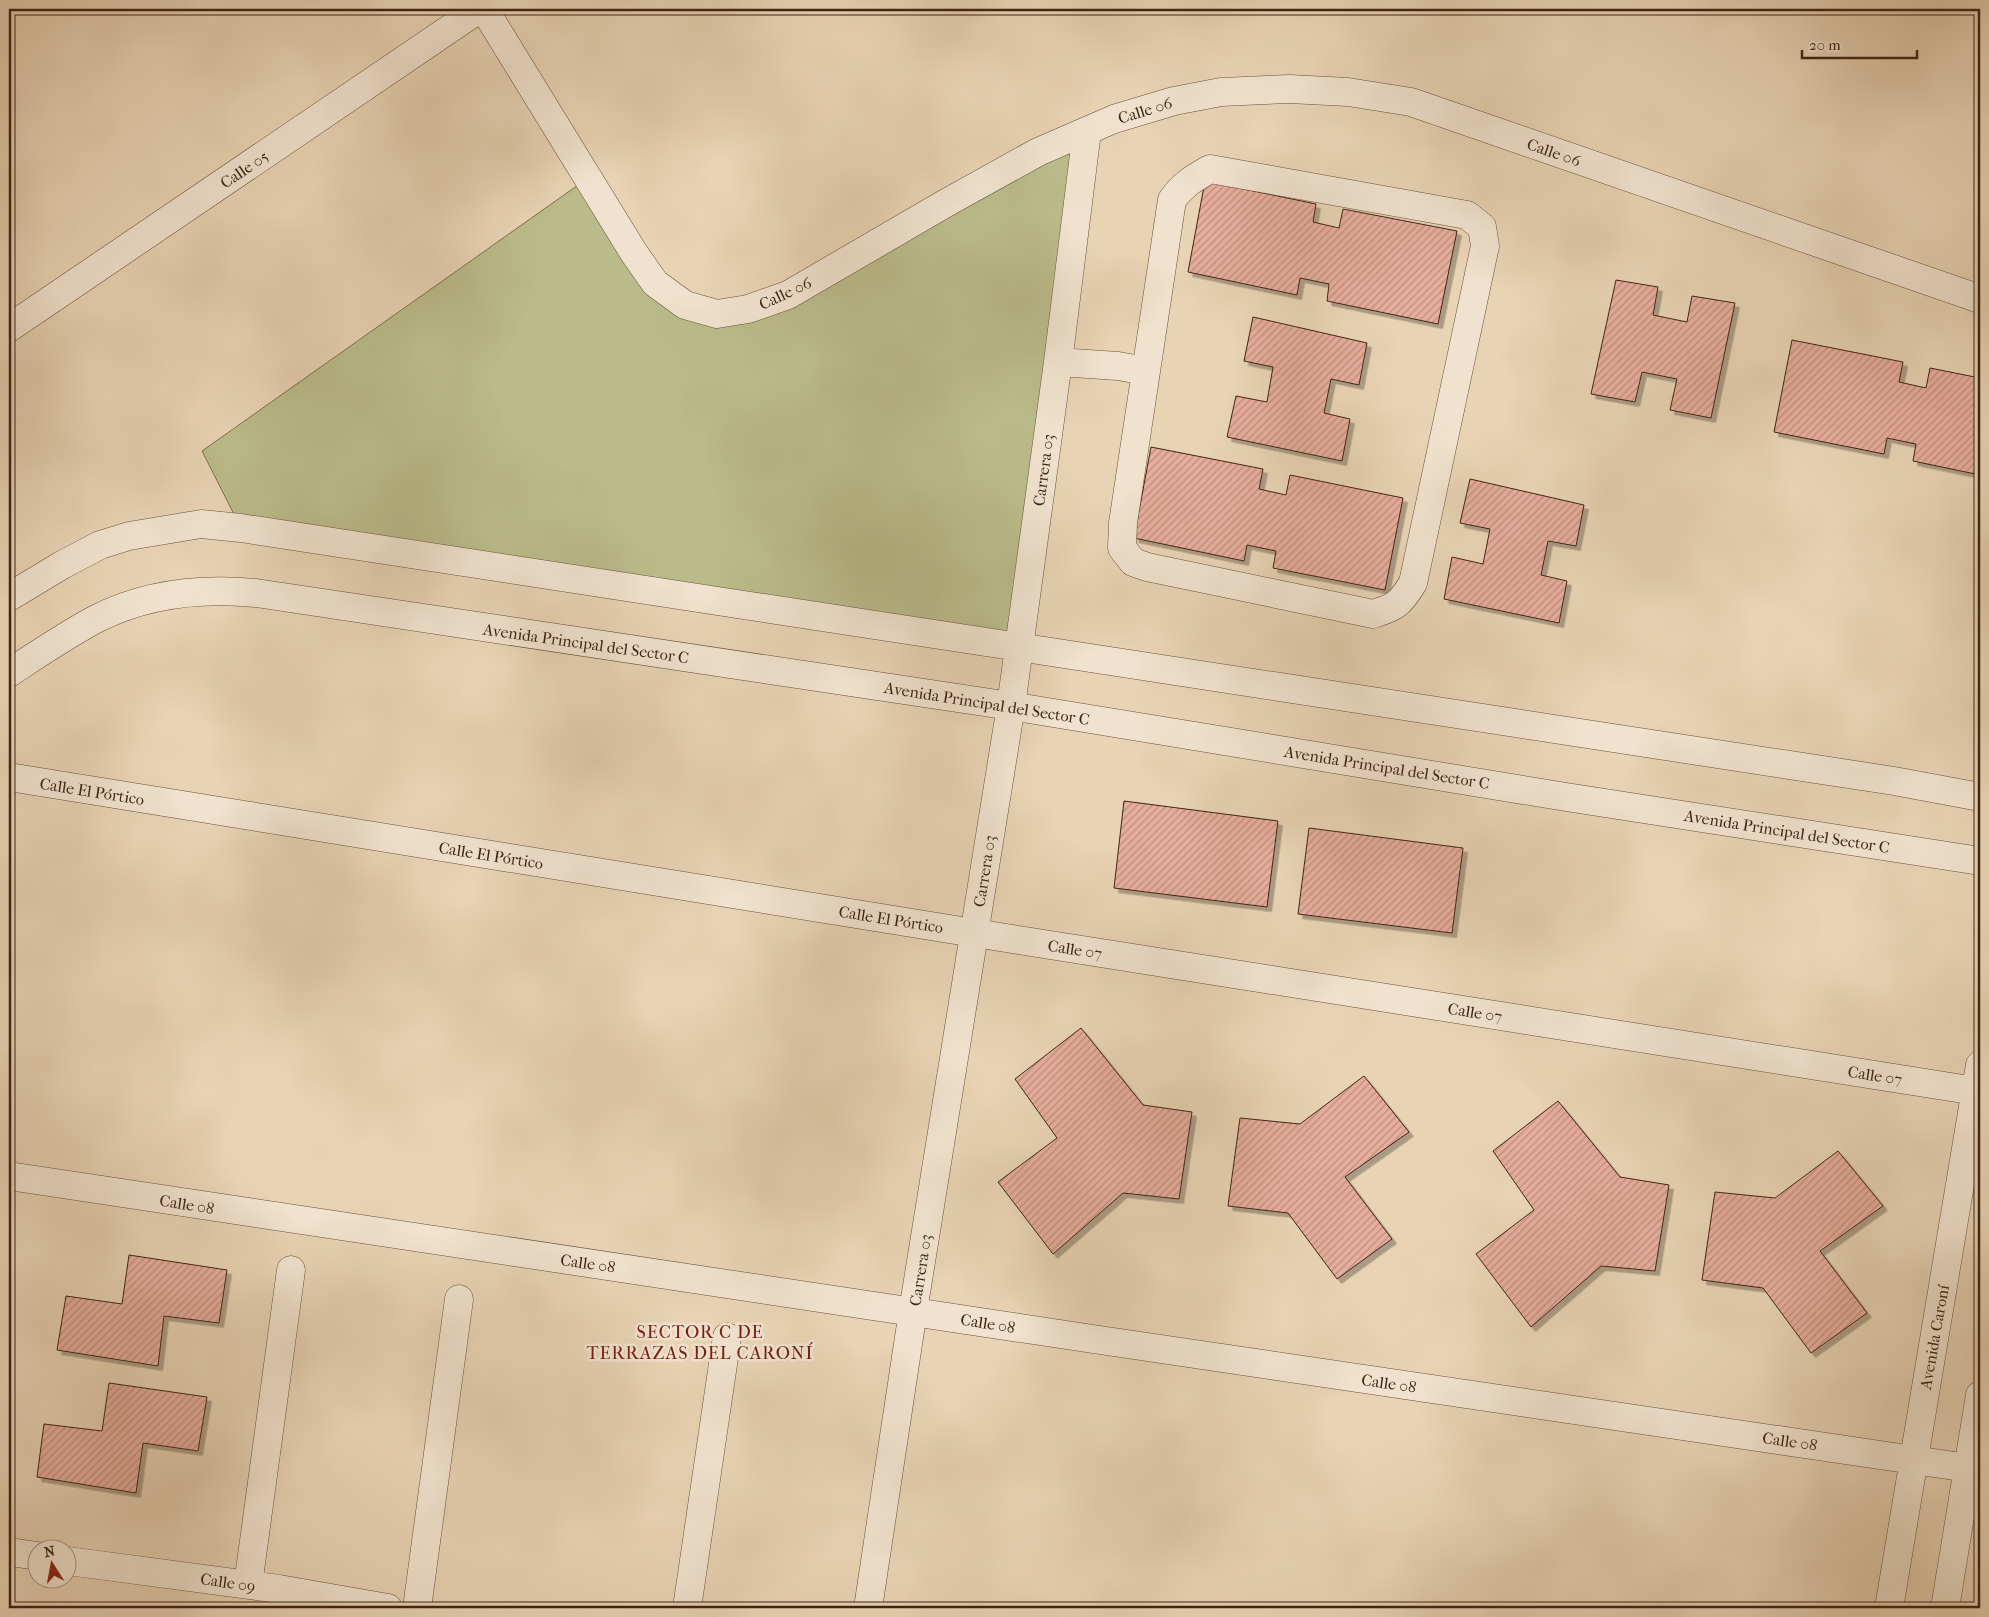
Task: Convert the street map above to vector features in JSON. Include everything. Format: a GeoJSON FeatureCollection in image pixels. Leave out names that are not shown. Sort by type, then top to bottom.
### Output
{"type":"FeatureCollection","features":[{"type":"Feature","properties":{"kind":"street","name":"Calle 05"},"geometry":{"type":"LineString","coordinates":[[9,328],[479,9]]}},
{"type":"Feature","properties":{"kind":"street","name":"Calle 06"},"geometry":{"type":"LineString","coordinates":[[484,9],[634,253],[655,283],[684,305],[717,314],[748,309],[788,295],[954,198],[1038,152],[1114,119],[1174,101],[1220,92],[1289,89],[1348,92],[1411,102],[1980,299]]}},
{"type":"Feature","properties":{"kind":"street","name":"Carrera 03"},"geometry":{"type":"LineString","coordinates":[[868,1608],[913,1311],[1011,706],[1058,362],[1087,131]]}},
{"type":"Feature","properties":{"kind":"street"},"geometry":{"type":"LineString","coordinates":[[1210,169],[1467,215],[1482,227],[1485,246],[1413,583],[1406,595],[1393,608],[1373,614],[1147,567],[1133,562],[1122,548],[1123,523],[1146,372],[1172,200],[1187,183],[1210,169]]}},
{"type":"Feature","properties":{"kind":"street"},"geometry":{"type":"LineString","coordinates":[[1058,362],[1118,366],[1146,372]]}},
{"type":"Feature","properties":{"kind":"street"},"geometry":{"type":"LineString","coordinates":[[9,597],[100,545],[129,536],[201,524],[241,528],[1885,780],[1980,797]]}},
{"type":"Feature","properties":{"kind":"street","name":"Avenida Principal del Sector C"},"geometry":{"type":"LineString","coordinates":[[9,673],[98,618],[134,604],[196,591],[222,590],[256,593],[1011,706],[1980,861]]}},
{"type":"Feature","properties":{"kind":"street","name":"Calle El Pórtico"},"geometry":{"type":"LineString","coordinates":[[9,777],[974,933]]}},
{"type":"Feature","properties":{"kind":"street","name":"Calle 07"},"geometry":{"type":"LineString","coordinates":[[974,933],[1978,1078]]}},
{"type":"Feature","properties":{"kind":"street","name":"Avenida Caroní"},"geometry":{"type":"LineString","coordinates":[[1889,1608],[1978,1078]]}},
{"type":"Feature","properties":{"kind":"street","name":"Calle 08"},"geometry":{"type":"LineString","coordinates":[[10,1181],[219,1209],[1968,1468]]}},
{"type":"Feature","properties":{"kind":"street"},"geometry":{"type":"LineString","coordinates":[[248,1585],[291,1270]]}},
{"type":"Feature","properties":{"kind":"street"},"geometry":{"type":"LineString","coordinates":[[417,1608],[459,1299]]}},
{"type":"Feature","properties":{"kind":"street"},"geometry":{"type":"LineString","coordinates":[[687,1608],[727,1336]]}},
{"type":"Feature","properties":{"kind":"street"},"geometry":{"type":"LineString","coordinates":[[1945,1608],[1980,1394]]}},
{"type":"Feature","properties":{"kind":"street"},"geometry":{"type":"LineString","coordinates":[[9,1552],[28,1555]]}},
{"type":"Feature","properties":{"kind":"street","name":"Calle 09"},"geometry":{"type":"LineString","coordinates":[[78,1562],[248,1585],[388,1608]]}},
{"type":"Feature","properties":{"kind":"green space"},"geometry":{"type":"Polygon","coordinates":[[[1087,131],[1018,648],[241,528],[202,451],[588,178],[655,283],[748,309],[1087,131]]]}},
{"type":"Feature","properties":{"kind":"building"},"geometry":{"type":"Polygon","coordinates":[[[1205,181],[1316,204],[1313,222],[1339,228],[1343,209],[1457,231],[1438,324],[1327,301],[1329,284],[1300,278],[1297,295],[1188,272],[1205,181]]]}},
{"type":"Feature","properties":{"kind":"building"},"geometry":{"type":"Polygon","coordinates":[[[1616,280],[1658,287],[1653,315],[1687,322],[1692,296],[1735,303],[1711,418],[1670,410],[1677,379],[1642,372],[1635,402],[1591,394],[1616,280]]]}},
{"type":"Feature","properties":{"kind":"building"},"geometry":{"type":"Polygon","coordinates":[[[1253,317],[1367,343],[1359,385],[1331,379],[1324,413],[1350,419],[1342,461],[1227,437],[1236,396],[1267,402],[1273,367],[1244,361],[1253,317]]]}},
{"type":"Feature","properties":{"kind":"building"},"geometry":{"type":"Polygon","coordinates":[[[1792,340],[1903,362],[1899,382],[1926,388],[1930,368],[1980,378],[1980,475],[1913,461],[1916,444],[1887,438],[1884,454],[1774,432],[1792,340]]]}},
{"type":"Feature","properties":{"kind":"building"},"geometry":{"type":"Polygon","coordinates":[[[1151,447],[1263,469],[1259,489],[1286,495],[1290,475],[1403,498],[1385,590],[1273,568],[1276,551],[1247,545],[1244,561],[1134,538],[1151,447]]]}},
{"type":"Feature","properties":{"kind":"building"},"geometry":{"type":"Polygon","coordinates":[[[1470,479],[1584,505],[1576,546],[1548,541],[1541,575],[1567,581],[1559,623],[1444,599],[1452,557],[1483,564],[1490,529],[1460,523],[1470,479]]]}},
{"type":"Feature","properties":{"kind":"building"},"geometry":{"type":"Polygon","coordinates":[[[1124,801],[1278,821],[1267,907],[1114,888],[1124,801]]]}},
{"type":"Feature","properties":{"kind":"building"},"geometry":{"type":"Polygon","coordinates":[[[1309,828],[1463,848],[1452,933],[1298,914],[1309,828]]]}},
{"type":"Feature","properties":{"kind":"building"},"geometry":{"type":"Polygon","coordinates":[[[1081,1028],[1143,1105],[1192,1112],[1179,1199],[1123,1193],[1053,1254],[998,1182],[1057,1138],[1015,1079],[1081,1028]]]}},
{"type":"Feature","properties":{"kind":"building"},"geometry":{"type":"Polygon","coordinates":[[[1364,1076],[1409,1132],[1345,1177],[1392,1239],[1337,1279],[1288,1213],[1228,1206],[1240,1118],[1300,1124],[1364,1076]]]}},
{"type":"Feature","properties":{"kind":"building"},"geometry":{"type":"Polygon","coordinates":[[[1558,1101],[1620,1177],[1669,1185],[1655,1271],[1601,1266],[1531,1327],[1476,1254],[1534,1210],[1493,1151],[1558,1101]]]}},
{"type":"Feature","properties":{"kind":"building"},"geometry":{"type":"Polygon","coordinates":[[[1838,1151],[1883,1206],[1820,1251],[1867,1313],[1811,1353],[1763,1288],[1702,1280],[1715,1192],[1775,1198],[1838,1151]]]}},
{"type":"Feature","properties":{"kind":"building"},"geometry":{"type":"Polygon","coordinates":[[[129,1255],[227,1270],[219,1323],[164,1316],[158,1366],[57,1350],[66,1296],[122,1304],[129,1255]]]}},
{"type":"Feature","properties":{"kind":"building"},"geometry":{"type":"Polygon","coordinates":[[[109,1383],[207,1397],[198,1451],[143,1443],[136,1493],[37,1477],[44,1424],[102,1431],[109,1383]]]}},
{"type":"Feature","properties":{"kind":"district","name":"SECTOR C DE TERRAZAS DEL CARONÍ"},"geometry":{"type":"Point","coordinates":[700,1342]}}]}
